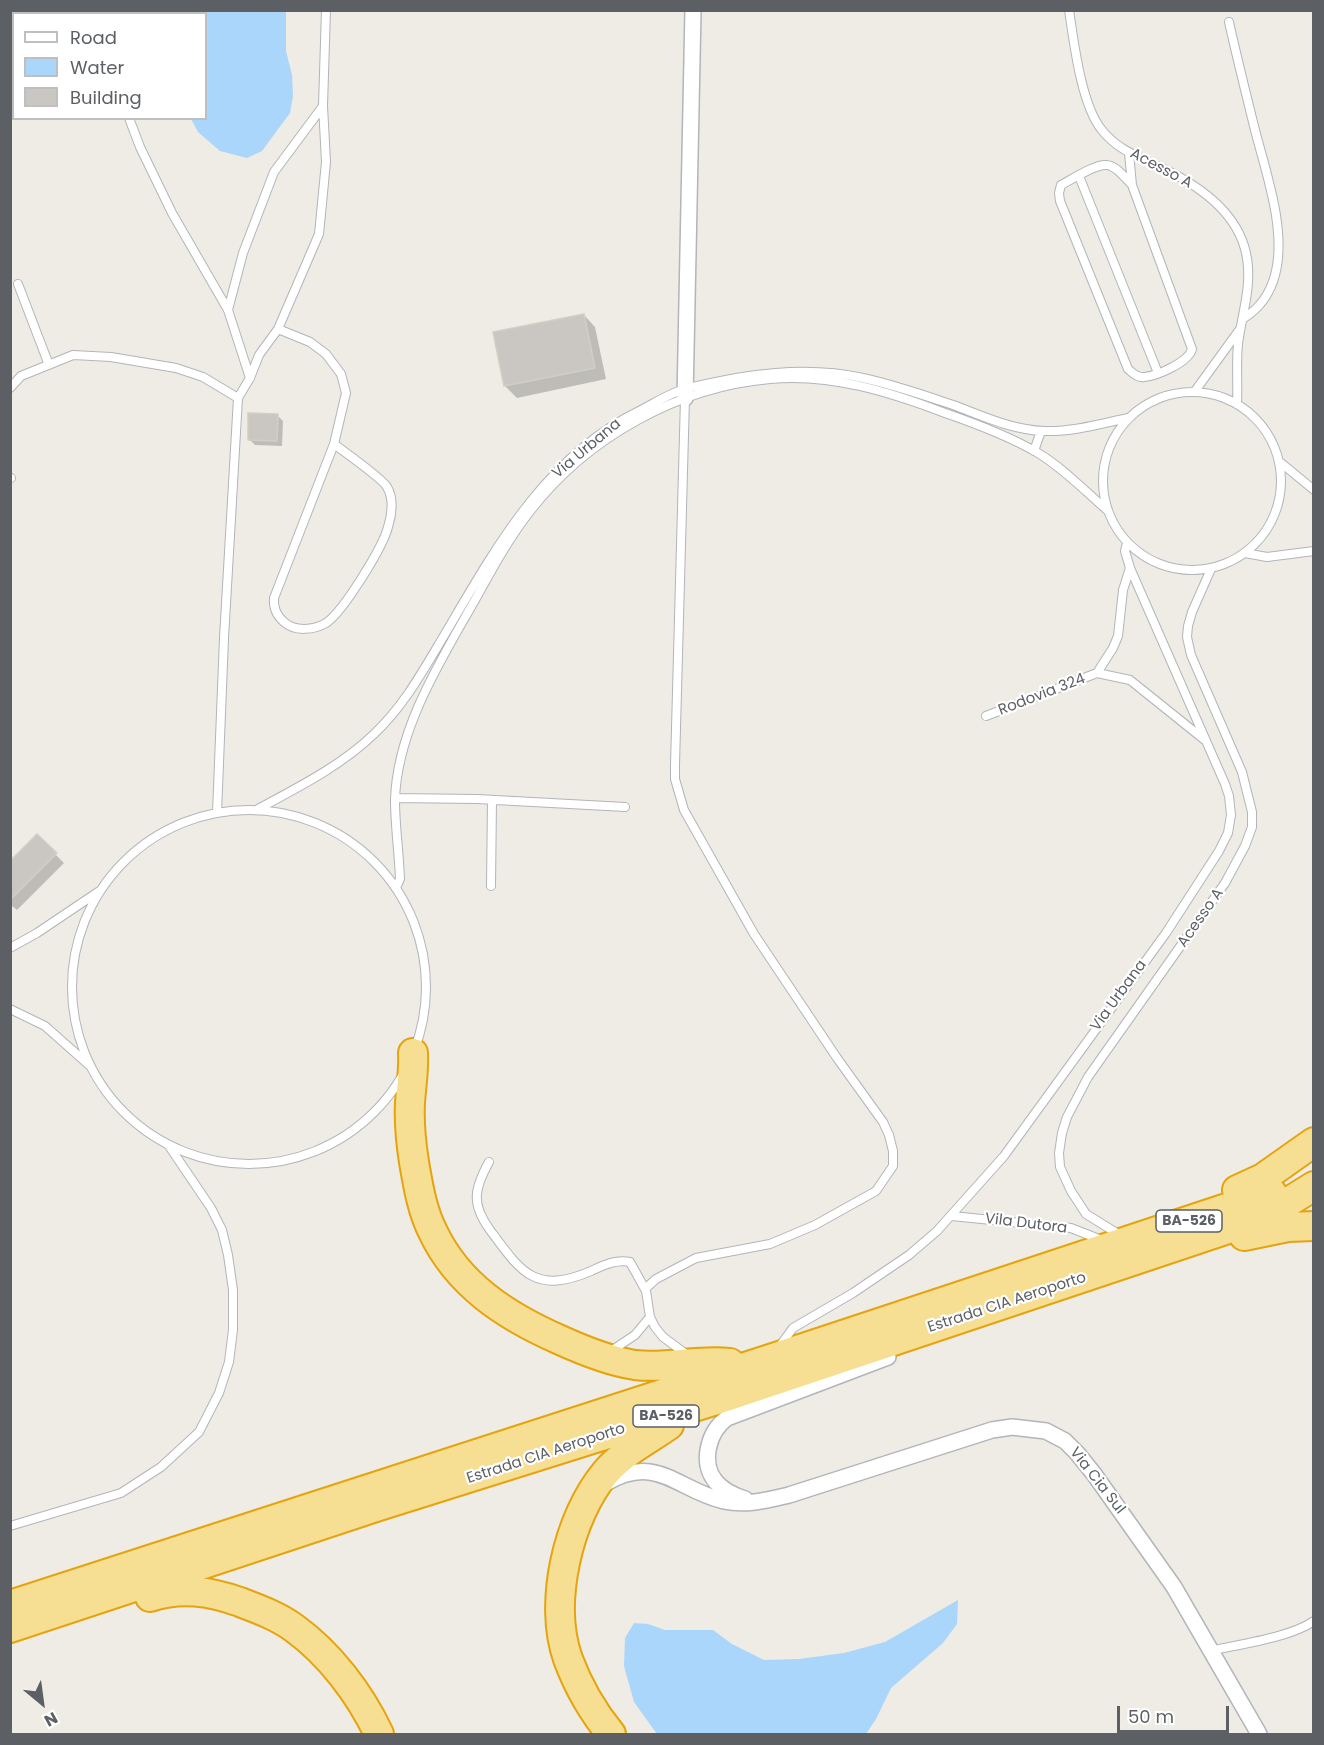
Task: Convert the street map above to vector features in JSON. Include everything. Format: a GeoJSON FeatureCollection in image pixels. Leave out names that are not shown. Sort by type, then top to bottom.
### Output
{"type":"FeatureCollection","features":[{"type":"Feature","properties":{"kind":"highway"},"geometry":{"type":"LineString","coordinates":[[413,1053],[414,1074],[410,1102],[410,1129],[419,1191],[432,1232],[460,1273],[502,1311],[531,1328],[600,1356],[636,1365],[713,1361],[762,1362]]}},
{"type":"Feature","properties":{"kind":"highway"},"geometry":{"type":"LineString","coordinates":[[1064,1261],[1107,1236],[1229,1194],[1263,1178],[1314,1142]]}},
{"type":"Feature","properties":{"kind":"highway","name":"Estrada CIA Aeroporto"},"geometry":{"type":"LineString","coordinates":[[10,1605],[762,1362],[1253,1198],[1314,1184]]}},
{"type":"Feature","properties":{"kind":"highway","name":"Estrada CIA Aeroporto"},"geometry":{"type":"LineString","coordinates":[[10,1628],[693,1407],[1231,1228],[1277,1209],[1314,1184]]}},
{"type":"Feature","properties":{"kind":"highway"},"geometry":{"type":"LineString","coordinates":[[995,1307],[1056,1299],[1250,1234],[1288,1227],[1314,1226]]}},
{"type":"Feature","properties":{"kind":"highway"},"geometry":{"type":"LineString","coordinates":[[612,1734],[598,1717],[583,1692],[568,1658],[563,1637],[560,1599],[567,1552],[576,1524],[593,1490],[607,1472],[618,1461],[693,1407]]}},
{"type":"Feature","properties":{"kind":"highway"},"geometry":{"type":"LineString","coordinates":[[10,1588],[45,1580],[149,1547],[201,1542]]}},
{"type":"Feature","properties":{"kind":"highway"},"geometry":{"type":"LineString","coordinates":[[10,1641],[168,1591],[205,1592],[257,1609],[293,1628],[314,1646],[354,1689],[379,1734]]}},
{"type":"Feature","properties":{"kind":"street"},"geometry":{"type":"LineString","coordinates":[[684,393],[693,10]]}},
{"type":"Feature","properties":{"kind":"street"},"geometry":{"type":"LineString","coordinates":[[757,1502],[730,1493],[717,1484],[710,1473],[707,1458],[709,1443],[720,1423],[727,1418],[902,1352],[944,1324]]}},
{"type":"Feature","properties":{"kind":"street","name":"Via Cia Sul"},"geometry":{"type":"LineString","coordinates":[[593,1490],[618,1476],[643,1470],[669,1478],[724,1501],[757,1502],[789,1495],[992,1430],[1012,1427],[1046,1431],[1065,1441],[1094,1474],[1174,1587],[1259,1734]]}},
{"type":"Feature","properties":{"kind":"lane"},"geometry":{"type":"LineString","coordinates":[[217,813],[224,638],[238,398],[250,378],[259,355],[278,329],[319,234],[326,162],[323,106],[326,10]]}},
{"type":"Feature","properties":{"kind":"lane","name":"Acesso A"},"geometry":{"type":"LineString","coordinates":[[1069,10],[1074,45],[1092,112],[1100,128],[1116,146],[1198,189],[1232,222],[1244,245],[1250,277],[1238,344],[1237,403]]}},
{"type":"Feature","properties":{"kind":"lane"},"geometry":{"type":"LineString","coordinates":[[1229,22],[1273,199],[1279,250],[1276,274],[1268,294],[1257,310],[1243,322]]}},
{"type":"Feature","properties":{"kind":"lane"},"geometry":{"type":"LineString","coordinates":[[228,310],[243,253],[274,172],[323,106]]}},
{"type":"Feature","properties":{"kind":"lane"},"geometry":{"type":"LineString","coordinates":[[130,120],[140,147],[172,213],[228,310],[250,378]]}},
{"type":"Feature","properties":{"kind":"lane"},"geometry":{"type":"LineString","coordinates":[[1129,153],[1132,185],[1192,349],[1185,361],[1143,378],[1128,369],[1060,201],[1059,193],[1061,185],[1106,164],[1117,170],[1132,185]]}},
{"type":"Feature","properties":{"kind":"lane"},"geometry":{"type":"LineString","coordinates":[[1079,176],[1158,373]]}},
{"type":"Feature","properties":{"kind":"lane"},"geometry":{"type":"LineString","coordinates":[[18,284],[49,365]]}},
{"type":"Feature","properties":{"kind":"lane","name":"Acesso A"},"geometry":{"type":"LineString","coordinates":[[1195,391],[1243,322]]}},
{"type":"Feature","properties":{"kind":"lane"},"geometry":{"type":"LineString","coordinates":[[278,329],[310,342],[326,354],[341,374],[346,393],[334,444],[274,598],[273,606],[279,618],[290,627],[307,629],[327,622],[346,602],[388,530],[392,507],[387,486],[334,444]]}},
{"type":"Feature","properties":{"kind":"lane"},"geometry":{"type":"LineString","coordinates":[[10,388],[21,376],[73,355],[111,357],[176,368],[202,377],[238,398]]}},
{"type":"Feature","properties":{"kind":"lane","name":"Via Urbana"},"geometry":{"type":"LineString","coordinates":[[256,810],[332,766],[374,735],[411,690],[492,552],[529,501],[561,468],[623,418],[684,393],[748,376],[786,371],[817,372],[861,378],[886,384],[1003,424],[1041,431],[1076,429],[1128,418]]}},
{"type":"Feature","properties":{"kind":"lane","name":"Via Urbana"},"geometry":{"type":"LineString","coordinates":[[396,888],[400,879],[395,798],[407,735],[438,666],[503,550],[532,509],[560,479],[600,444],[684,393],[771,378],[827,381],[882,391],[999,434],[1034,451],[1057,467],[1107,510]]}},
{"type":"Feature","properties":{"kind":"lane"},"geometry":{"type":"LineString","coordinates":[[1195,391],[1217,394],[1237,403],[1257,418],[1272,439],[1280,462],[1282,488],[1276,513],[1264,535],[1245,553],[1211,568],[1181,570],[1152,561],[1127,543],[1115,528],[1107,510],[1103,490],[1103,471],[1112,442],[1128,418],[1143,406],[1159,398],[1195,391]]}},
{"type":"Feature","properties":{"kind":"lane"},"geometry":{"type":"LineString","coordinates":[[645,1289],[656,1279],[696,1258],[770,1244],[815,1226],[876,1191],[893,1166],[893,1152],[883,1122],[754,934],[684,810],[679,796],[675,765],[684,393]]}},
{"type":"Feature","properties":{"kind":"lane"},"geometry":{"type":"LineString","coordinates":[[1034,451],[1041,431]]}},
{"type":"Feature","properties":{"kind":"lane"},"geometry":{"type":"LineString","coordinates":[[1280,462],[1314,490]]}},
{"type":"Feature","properties":{"kind":"lane","name":"Via Urbana"},"geometry":{"type":"LineString","coordinates":[[762,1362],[794,1328],[853,1293],[909,1255],[952,1216],[1004,1156],[1166,933],[1219,851],[1228,833],[1231,814],[1230,796],[1130,568],[1125,551],[1127,543]]}},
{"type":"Feature","properties":{"kind":"lane"},"geometry":{"type":"LineString","coordinates":[[1245,553],[1267,557],[1314,551]]}},
{"type":"Feature","properties":{"kind":"lane"},"geometry":{"type":"LineString","coordinates":[[1130,568],[1123,590],[1118,636],[1097,673],[1130,680],[1208,743]]}},
{"type":"Feature","properties":{"kind":"lane","name":"Acesso A"},"geometry":{"type":"LineString","coordinates":[[1107,1236],[1086,1214],[1065,1180],[1060,1167],[1059,1153],[1064,1125],[1088,1077],[1225,883],[1245,846],[1251,827],[1252,812],[1242,772],[1191,655],[1187,637],[1192,612],[1211,568]]}},
{"type":"Feature","properties":{"kind":"lane","name":"Rodovia 324"},"geometry":{"type":"LineString","coordinates":[[986,716],[1097,673]]}},
{"type":"Feature","properties":{"kind":"lane"},"geometry":{"type":"LineString","coordinates":[[395,798],[625,807]]}},
{"type":"Feature","properties":{"kind":"lane"},"geometry":{"type":"LineString","coordinates":[[491,886],[492,800]]}},
{"type":"Feature","properties":{"kind":"lane"},"geometry":{"type":"LineString","coordinates":[[10,1009],[45,1026],[90,1066],[124,1110],[168,1145],[196,1156],[224,1162],[282,1160],[310,1152],[337,1140],[382,1103],[400,1079],[413,1053],[423,1020],[427,986],[423,951],[413,918],[396,888],[375,862],[340,835],[321,825],[289,814],[256,810],[217,813],[171,828],[131,855],[100,891],[83,924],[74,959],[72,987],[77,1032],[90,1066]]}},
{"type":"Feature","properties":{"kind":"lane"},"geometry":{"type":"LineString","coordinates":[[10,948],[100,891]]}},
{"type":"Feature","properties":{"kind":"lane"},"geometry":{"type":"LineString","coordinates":[[10,1526],[121,1493],[153,1473],[199,1432],[219,1393],[229,1362],[233,1330],[233,1290],[228,1255],[222,1230],[211,1208],[168,1145]]}},
{"type":"Feature","properties":{"kind":"lane"},"geometry":{"type":"LineString","coordinates":[[489,1162],[480,1178],[476,1201],[483,1220],[509,1256],[525,1273],[538,1279],[556,1281],[584,1274],[621,1260],[630,1262],[645,1289],[650,1317],[663,1337],[697,1362]]}},
{"type":"Feature","properties":{"kind":"lane","name":"Vila Dutora"},"geometry":{"type":"LineString","coordinates":[[952,1216],[1071,1228],[1107,1236]]}},
{"type":"Feature","properties":{"kind":"lane"},"geometry":{"type":"LineString","coordinates":[[600,1356],[617,1348],[635,1335],[650,1317]]}},
{"type":"Feature","properties":{"kind":"lane"},"geometry":{"type":"LineString","coordinates":[[1210,1651],[1288,1633],[1313,1622]]}},
{"type":"Feature","properties":{"kind":"water"},"geometry":{"type":"Polygon","coordinates":[[[286,11],[286,51],[292,75],[293,96],[290,113],[262,151],[247,158],[220,151],[198,132],[192,120],[207,120],[207,12],[158,12],[286,11]]]}},
{"type":"Feature","properties":{"kind":"water"},"geometry":{"type":"Polygon","coordinates":[[[958,1600],[957,1624],[943,1643],[891,1688],[866,1734],[657,1734],[634,1702],[624,1666],[625,1638],[634,1623],[648,1624],[665,1630],[713,1630],[732,1644],[764,1660],[799,1659],[844,1653],[885,1642],[958,1600]]]}},
{"type":"Feature","properties":{"kind":"building"},"geometry":{"type":"Polygon","coordinates":[[[584,314],[595,368],[504,386],[493,332],[584,314]]]}},
{"type":"Feature","properties":{"kind":"building"},"geometry":{"type":"Polygon","coordinates":[[[248,413],[278,414],[277,441],[248,440],[248,413]]]}},
{"type":"Feature","properties":{"kind":"building"},"geometry":{"type":"Polygon","coordinates":[[[37,834],[57,853],[10,900],[10,861],[37,834]]]}}]}
